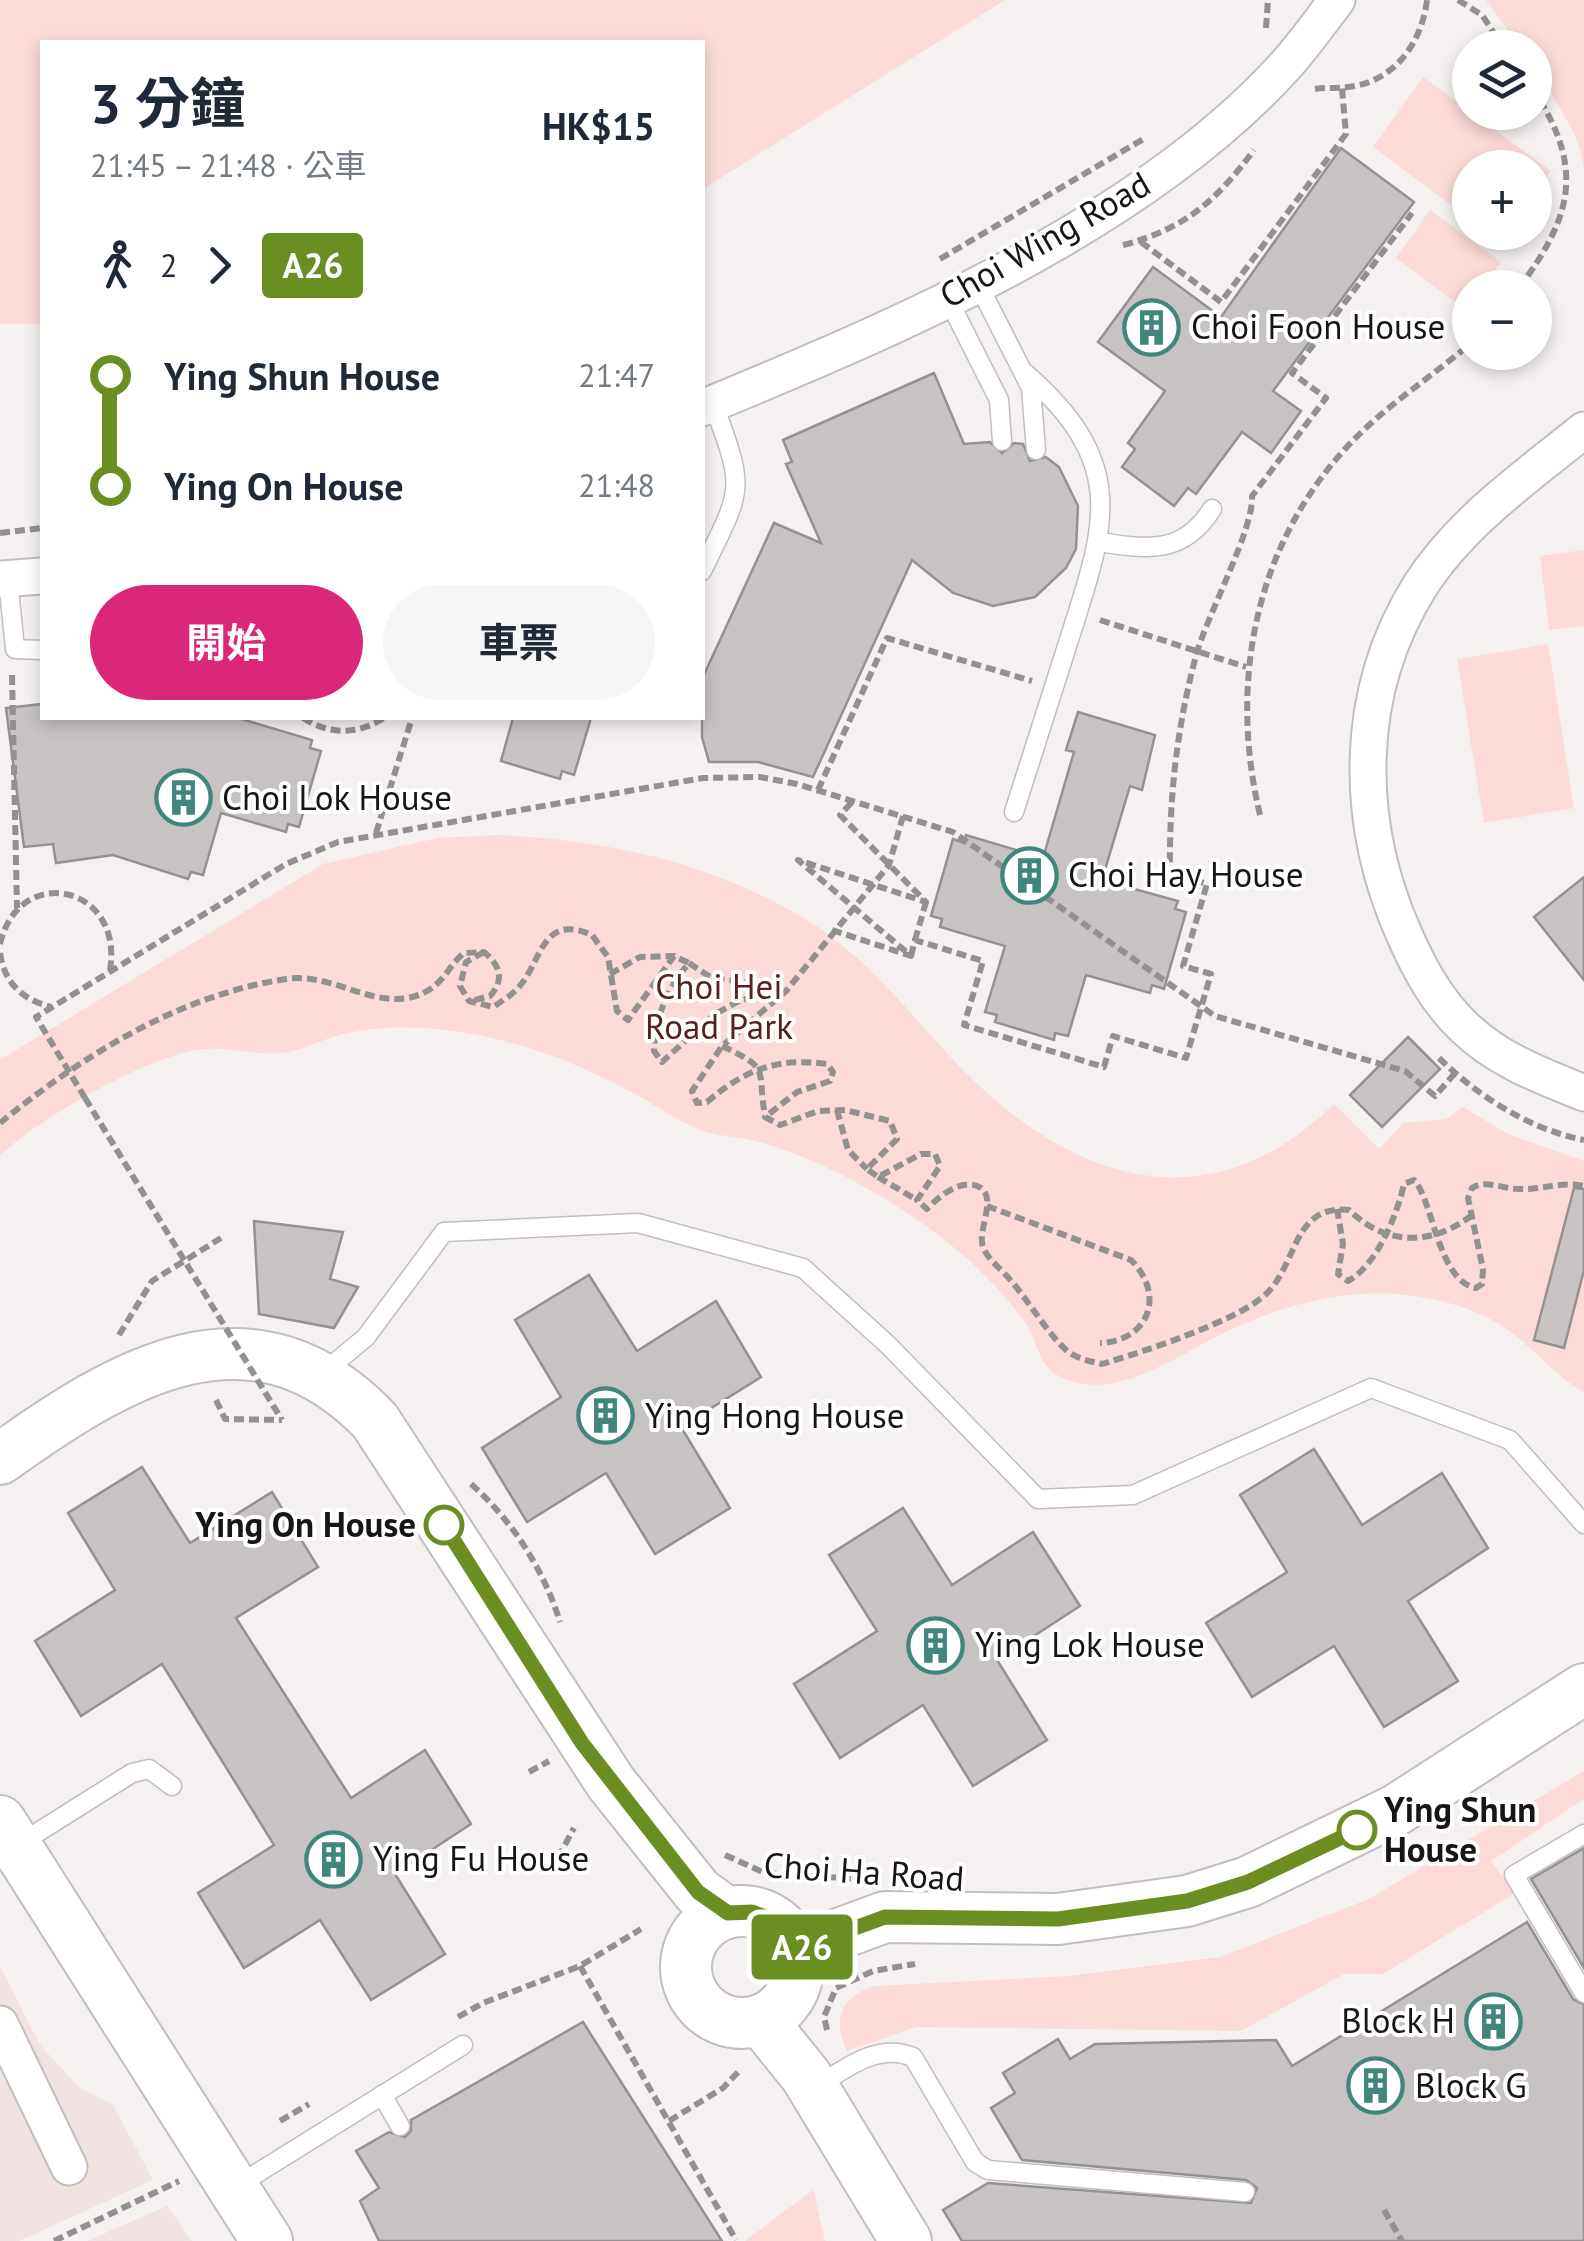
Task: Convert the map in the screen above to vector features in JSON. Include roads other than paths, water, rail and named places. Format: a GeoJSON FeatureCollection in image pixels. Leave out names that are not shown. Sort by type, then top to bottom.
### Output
{"type":"FeatureCollection","features":[{"type":"Feature","properties":{"kind":"street","name":"Choi Wing Road"},"geometry":{"type":"LineString","coordinates":[[708,405],[963,292],[1153,180],[1284,67],[1337,0]]}},
{"type":"Feature","properties":{"kind":"street"},"geometry":{"type":"LineString","coordinates":[[1584,430],[1459,536],[1420,586],[1392,642],[1374,702],[1366,765],[1370,828],[1384,889],[1432,990],[1465,1028],[1505,1058],[1584,1093]]}},
{"type":"Feature","properties":{"kind":"street","name":"Choi Ha Road"},"geometry":{"type":"LineString","coordinates":[[0,1458],[126,1379],[177,1358],[260,1355],[320,1376],[375,1421],[582,1743],[698,1892],[728,1913]]}},
{"type":"Feature","properties":{"kind":"street","name":"Choi Ha Road"},"geometry":{"type":"LineString","coordinates":[[761,2020],[725,2021],[710,2014],[690,1989],[686,1974],[692,1942],[713,1919],[728,1913],[752,1912],[774,1920],[795,1950],[885,1917],[1058,1919],[1187,1901],[1248,1882],[1396,1810],[1584,1689]]}},
{"type":"Feature","properties":{"kind":"street"},"geometry":{"type":"LineString","coordinates":[[8,1834],[267,2241]]}},
{"type":"Feature","properties":{"kind":"street"},"geometry":{"type":"LineString","coordinates":[[795,1950],[798,1978],[792,1992],[785,2004],[761,2020],[814,2088],[906,2241]]}},
{"type":"Feature","properties":{"kind":"street"},"geometry":{"type":"LineString","coordinates":[[0,2024],[70,2167]]}},
{"type":"Feature","properties":{"kind":"lane"},"geometry":{"type":"LineString","coordinates":[[963,292],[1025,374],[1076,425],[1090,452],[1098,481],[1100,542],[1014,812]]}},
{"type":"Feature","properties":{"kind":"lane"},"geometry":{"type":"LineString","coordinates":[[963,292],[999,400],[1002,440]]}},
{"type":"Feature","properties":{"kind":"lane"},"geometry":{"type":"LineString","coordinates":[[1025,374],[1036,419],[1036,450]]}},
{"type":"Feature","properties":{"kind":"lane"},"geometry":{"type":"LineString","coordinates":[[705,565],[734,506],[738,484],[736,461],[708,405]]}},
{"type":"Feature","properties":{"kind":"lane"},"geometry":{"type":"LineString","coordinates":[[1100,542],[1152,549],[1170,546],[1202,525],[1212,509]]}},
{"type":"Feature","properties":{"kind":"lane"},"geometry":{"type":"LineString","coordinates":[[15,586],[15,649],[40,650]]}},
{"type":"Feature","properties":{"kind":"lane"},"geometry":{"type":"LineString","coordinates":[[320,1376],[366,1337],[444,1232],[638,1223],[803,1268],[888,1346],[1038,1498],[1133,1495],[1372,1388],[1510,1440],[1584,1524]]}},
{"type":"Feature","properties":{"kind":"lane"},"geometry":{"type":"LineString","coordinates":[[8,1834],[132,1773],[148,1769],[172,1786]]}},
{"type":"Feature","properties":{"kind":"lane"},"geometry":{"type":"LineString","coordinates":[[1584,1834],[1514,1875],[1584,1993]]}},
{"type":"Feature","properties":{"kind":"lane"},"geometry":{"type":"LineString","coordinates":[[234,2187],[463,2045]]}},
{"type":"Feature","properties":{"kind":"lane"},"geometry":{"type":"LineString","coordinates":[[814,2088],[875,2054],[896,2050],[913,2057],[975,2162],[988,2170],[1245,2192]]}},
{"type":"Feature","properties":{"kind":"lane"},"geometry":{"type":"LineString","coordinates":[[382,2095],[400,2126]]}},
{"type":"Feature","properties":{"kind":"place","name":"Choi Foon House"},"geometry":{"type":"Point","coordinates":[1152,327]}},
{"type":"Feature","properties":{"kind":"place","name":"Choi Lok House"},"geometry":{"type":"Point","coordinates":[183,798]}},
{"type":"Feature","properties":{"kind":"place","name":"Choi Hay House"},"geometry":{"type":"Point","coordinates":[1029,875]}},
{"type":"Feature","properties":{"kind":"place","name":"Ying Hong House"},"geometry":{"type":"Point","coordinates":[606,1416]}},
{"type":"Feature","properties":{"kind":"place","name":"Ying On House"},"geometry":{"type":"Point","coordinates":[444,1525]}},
{"type":"Feature","properties":{"kind":"place","name":"Ying Lok House"},"geometry":{"type":"Point","coordinates":[936,1645]}},
{"type":"Feature","properties":{"kind":"place","name":"Ying Shun House"},"geometry":{"type":"Point","coordinates":[1357,1830]}},
{"type":"Feature","properties":{"kind":"place","name":"Ying Fu House"},"geometry":{"type":"Point","coordinates":[334,1859]}},
{"type":"Feature","properties":{"kind":"place","name":"Block H"},"geometry":{"type":"Point","coordinates":[1494,2021]}},
{"type":"Feature","properties":{"kind":"place","name":"Block G"},"geometry":{"type":"Point","coordinates":[1376,2086]}},
{"type":"Feature","properties":{"kind":"park label","name":"Choi Hei Road Park"},"geometry":{"type":"Point","coordinates":[719,1007]}}]}
